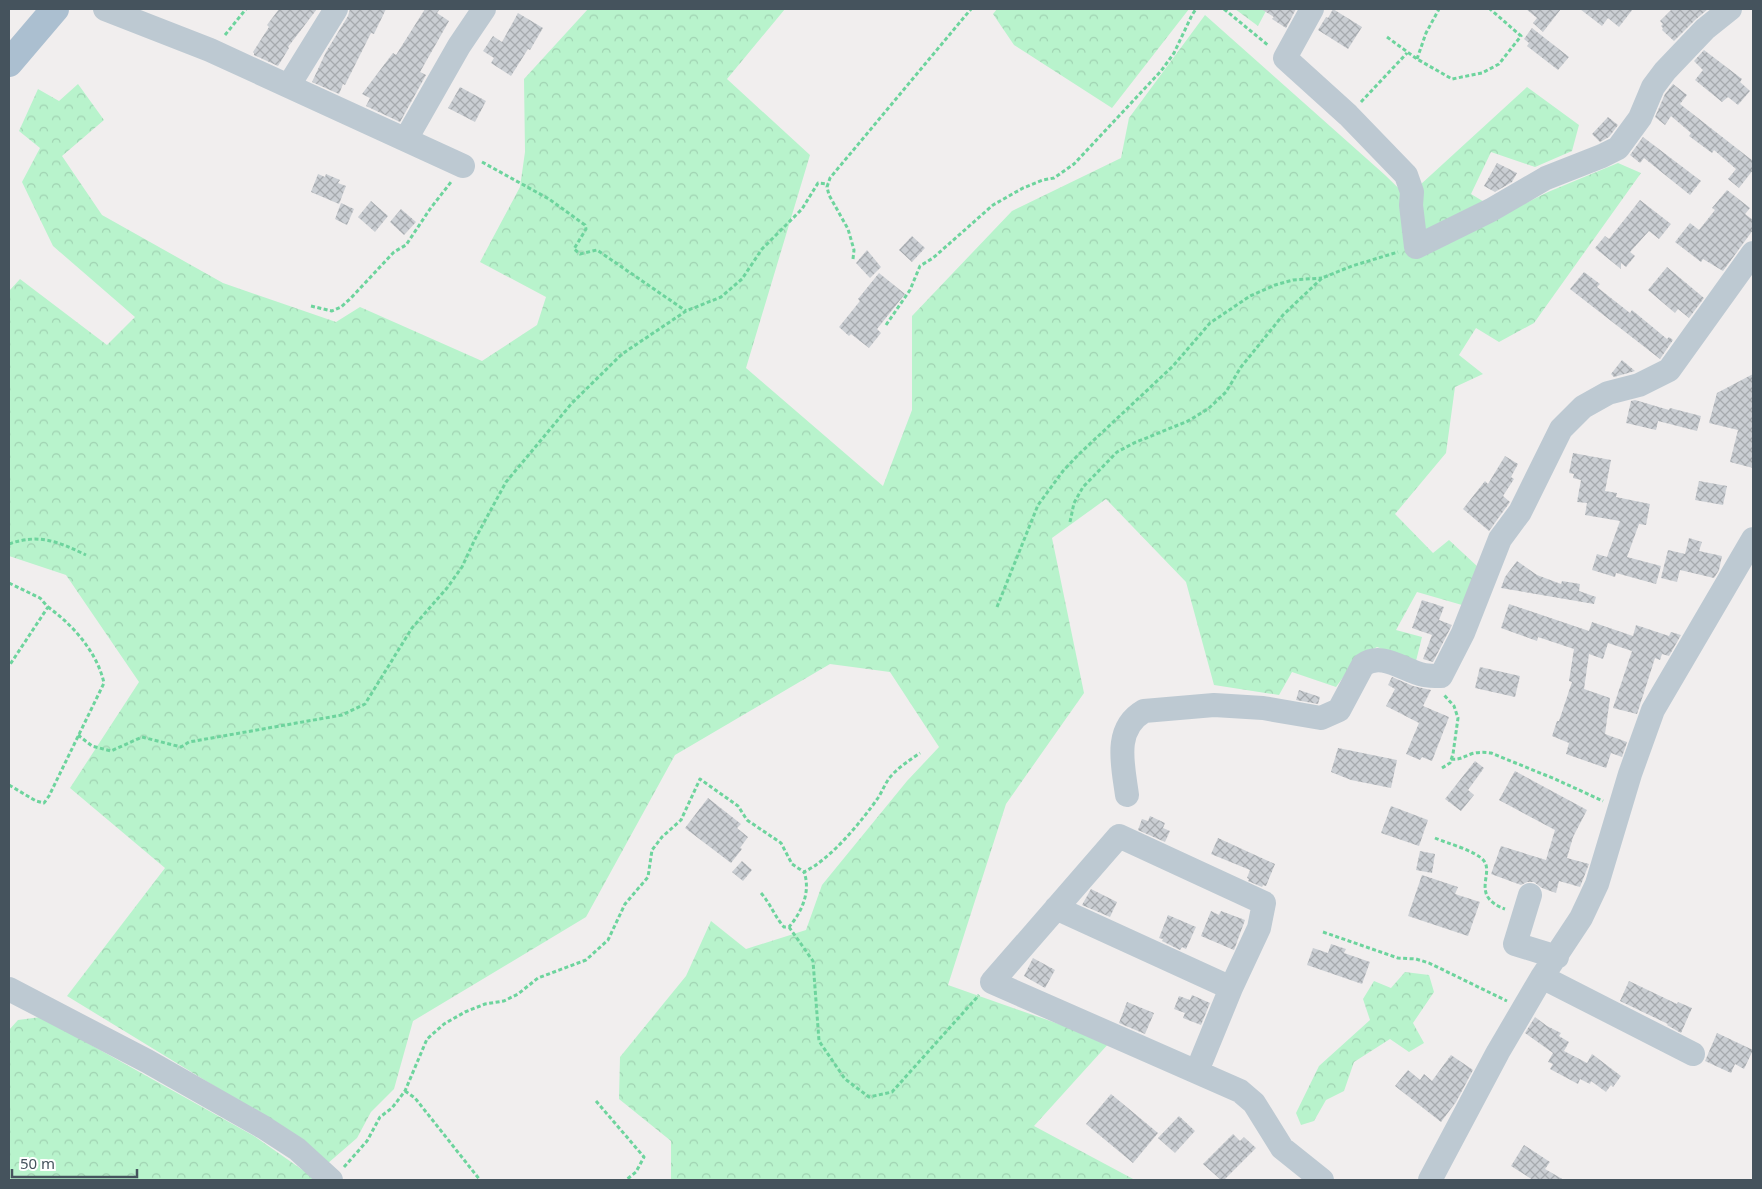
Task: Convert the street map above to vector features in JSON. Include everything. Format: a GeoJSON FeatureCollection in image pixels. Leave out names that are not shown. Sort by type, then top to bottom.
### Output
{"type":"FeatureCollection","features":[{"type":"Feature","properties":{"kind":"main road"},"geometry":{"type":"LineString","coordinates":[[9,63],[55,9]]}},
{"type":"Feature","properties":{"kind":"street"},"geometry":{"type":"LineString","coordinates":[[105,9],[212,51],[463,166]]}},
{"type":"Feature","properties":{"kind":"street"},"geometry":{"type":"LineString","coordinates":[[289,85],[336,9]]}},
{"type":"Feature","properties":{"kind":"street"},"geometry":{"type":"LineString","coordinates":[[406,140],[459,46],[484,9]]}},
{"type":"Feature","properties":{"kind":"street"},"geometry":{"type":"LineString","coordinates":[[1312,9],[1285,58],[1348,115],[1406,175],[1412,192],[1411,205],[1416,247],[1491,210],[1546,178],[1618,148],[1640,118],[1653,87],[1665,70],[1706,28],[1730,9]]}},
{"type":"Feature","properties":{"kind":"street"},"geometry":{"type":"LineString","coordinates":[[1127,795],[1122,759],[1123,735],[1134,716],[1144,711],[1214,705],[1263,708],[1321,718],[1339,710],[1363,665],[1369,661],[1375,659],[1382,660],[1424,675],[1441,676],[1463,633],[1500,539],[1520,512],[1561,429],[1583,407],[1608,393],[1639,385],[1668,370],[1753,253]]}},
{"type":"Feature","properties":{"kind":"street"},"geometry":{"type":"LineString","coordinates":[[1430,1180],[1498,1052],[1542,977],[1581,918],[1597,884],[1630,774],[1653,710],[1753,538]]}},
{"type":"Feature","properties":{"kind":"street"},"geometry":{"type":"LineString","coordinates":[[1197,1071],[1231,988],[1259,928],[1264,903],[1119,836],[992,982],[1240,1091],[1254,1103],[1282,1148],[1322,1180]]}},
{"type":"Feature","properties":{"kind":"street"},"geometry":{"type":"LineString","coordinates":[[1527,906],[1515,944],[1557,957]]}},
{"type":"Feature","properties":{"kind":"street"},"geometry":{"type":"LineString","coordinates":[[1056,908],[1231,988]]}},
{"type":"Feature","properties":{"kind":"street"},"geometry":{"type":"LineString","coordinates":[[1542,977],[1693,1054]]}},
{"type":"Feature","properties":{"kind":"street"},"geometry":{"type":"LineString","coordinates":[[9,988],[147,1061],[263,1127],[335,1177]]}},
{"type":"Feature","properties":{"kind":"path"},"geometry":{"type":"LineString","coordinates":[[212,51],[246,9]]}},
{"type":"Feature","properties":{"kind":"path"},"geometry":{"type":"LineString","coordinates":[[853,259],[854,250],[850,234],[829,195],[827,187],[830,178],[971,9]]}},
{"type":"Feature","properties":{"kind":"path"},"geometry":{"type":"LineString","coordinates":[[886,325],[910,290],[920,266],[933,258],[994,205],[1024,188],[1043,180],[1054,178],[1074,164],[1161,71],[1174,53],[1196,9]]}},
{"type":"Feature","properties":{"kind":"path"},"geometry":{"type":"LineString","coordinates":[[1224,9],[1285,58]]}},
{"type":"Feature","properties":{"kind":"path"},"geometry":{"type":"LineString","coordinates":[[1417,59],[1426,33],[1439,9]]}},
{"type":"Feature","properties":{"kind":"path"},"geometry":{"type":"LineString","coordinates":[[1387,37],[1407,53],[1452,79],[1482,73],[1499,64],[1522,36],[1490,9]]}},
{"type":"Feature","properties":{"kind":"path"},"geometry":{"type":"LineString","coordinates":[[1348,115],[1407,53]]}},
{"type":"Feature","properties":{"kind":"path"},"geometry":{"type":"LineString","coordinates":[[311,306],[332,310],[341,307],[394,252],[406,245],[463,166],[475,162],[484,162],[549,199],[585,225],[586,229],[574,249],[580,254],[597,250],[686,311]]}},
{"type":"Feature","properties":{"kind":"path"},"geometry":{"type":"LineString","coordinates":[[78,734],[92,746],[110,751],[142,736],[181,748],[189,742],[342,714],[365,704],[412,628],[447,588],[462,567],[474,540],[506,482],[572,403],[622,354],[686,311],[721,297],[742,279],[762,249],[802,209],[818,183],[828,184]]}},
{"type":"Feature","properties":{"kind":"path"},"geometry":{"type":"LineString","coordinates":[[997,607],[1038,506],[1063,471],[1173,366],[1210,322],[1250,296],[1275,285],[1293,280],[1322,278],[1352,266],[1416,247]]}},
{"type":"Feature","properties":{"kind":"path"},"geometry":{"type":"LineString","coordinates":[[1070,522],[1074,503],[1083,487],[1117,452],[1208,409],[1226,392],[1241,367],[1283,315],[1322,278]]}},
{"type":"Feature","properties":{"kind":"path"},"geometry":{"type":"LineString","coordinates":[[9,544],[19,540],[43,538],[65,545],[86,555]]}},
{"type":"Feature","properties":{"kind":"path"},"geometry":{"type":"LineString","coordinates":[[9,583],[40,598],[72,627],[94,656],[104,683],[44,803],[36,801],[9,785]]}},
{"type":"Feature","properties":{"kind":"path"},"geometry":{"type":"LineString","coordinates":[[9,666],[48,607]]}},
{"type":"Feature","properties":{"kind":"path"},"geometry":{"type":"LineString","coordinates":[[1441,676],[1438,686],[1440,691],[1454,706],[1458,718],[1450,763],[1442,768]]}},
{"type":"Feature","properties":{"kind":"path"},"geometry":{"type":"LineString","coordinates":[[1451,759],[1460,760],[1480,752],[1491,753],[1556,779],[1619,809]]}},
{"type":"Feature","properties":{"kind":"path"},"geometry":{"type":"LineString","coordinates":[[804,872],[813,868],[849,835],[891,776],[904,763],[920,753]]}},
{"type":"Feature","properties":{"kind":"path"},"geometry":{"type":"LineString","coordinates":[[335,1177],[367,1141],[380,1117],[392,1108],[405,1091],[427,1039],[444,1024],[465,1012],[485,1004],[504,1001],[518,994],[538,978],[586,960],[608,940],[625,904],[648,877],[652,850],[662,837],[681,820],[700,778],[738,806],[747,820],[782,843],[792,864],[804,872],[807,890],[805,900],[789,927]]}},
{"type":"Feature","properties":{"kind":"path"},"geometry":{"type":"LineString","coordinates":[[1434,838],[1484,860],[1487,867],[1484,885],[1494,904],[1527,906]]}},
{"type":"Feature","properties":{"kind":"path"},"geometry":{"type":"LineString","coordinates":[[762,893],[781,924],[784,927],[789,927],[813,961],[819,1041],[845,1080],[869,1097],[892,1092],[992,982]]}},
{"type":"Feature","properties":{"kind":"path"},"geometry":{"type":"LineString","coordinates":[[1323,932],[1398,958],[1416,959],[1429,963],[1523,1009]]}},
{"type":"Feature","properties":{"kind":"path"},"geometry":{"type":"LineString","coordinates":[[405,1091],[415,1098],[480,1180]]}},
{"type":"Feature","properties":{"kind":"path"},"geometry":{"type":"LineString","coordinates":[[596,1101],[644,1157],[636,1172],[626,1180]]}},
{"type":"Feature","properties":{"kind":"green space"},"geometry":{"type":"Polygon","coordinates":[[[588,9],[785,9],[727,79],[810,155],[746,368],[883,486],[912,410],[912,316],[1012,211],[1121,158],[1129,118],[1205,15],[1385,175],[1422,211],[1420,185],[1527,87],[1579,125],[1572,151],[1535,167],[1491,152],[1471,194],[1504,214],[1548,192],[1618,163],[1641,173],[1534,323],[1499,342],[1476,328],[1459,355],[1483,374],[1455,387],[1446,453],[1395,514],[1433,553],[1449,540],[1478,567],[1462,605],[1417,592],[1396,630],[1422,637],[1416,661],[1377,647],[1358,657],[1336,687],[1292,672],[1279,695],[1214,685],[1186,582],[1106,499],[1052,538],[1084,693],[1006,804],[948,985],[1110,1042],[1034,1126],[1135,1180],[671,1180],[671,1141],[619,1099],[620,1057],[686,976],[711,921],[746,949],[806,930],[822,885],[907,781],[939,747],[890,672],[830,664],[675,755],[586,917],[413,1021],[394,1089],[371,1112],[357,1138],[327,1164],[296,1136],[67,996],[165,868],[70,788],[139,682],[66,575],[9,556],[9,291],[20,279],[107,345],[135,317],[53,246],[22,182],[40,148],[19,131],[38,89],[59,101],[78,84],[104,120],[62,156],[102,215],[223,283],[336,322],[360,307],[482,361],[537,325],[546,297],[480,262],[520,187],[525,152],[524,79],[588,9]]]}},
{"type":"Feature","properties":{"kind":"green space"},"geometry":{"type":"Polygon","coordinates":[[[997,9],[1189,9],[1112,108],[1014,45],[993,14],[997,9]]]}},
{"type":"Feature","properties":{"kind":"green space"},"geometry":{"type":"Polygon","coordinates":[[[1235,9],[1267,9],[1258,26],[1235,9]]]}},
{"type":"Feature","properties":{"kind":"green space"},"geometry":{"type":"Polygon","coordinates":[[[1405,972],[1429,975],[1434,992],[1413,1023],[1424,1043],[1409,1052],[1390,1039],[1354,1062],[1344,1091],[1326,1100],[1314,1121],[1301,1125],[1296,1113],[1319,1066],[1370,1020],[1363,999],[1374,981],[1391,988],[1405,972]]]}},
{"type":"Feature","properties":{"kind":"green space"},"geometry":{"type":"Polygon","coordinates":[[[41,1017],[254,1136],[317,1180],[9,1180],[9,1030],[18,1020],[41,1017]]]}},
{"type":"Feature","properties":{"kind":"building"},"geometry":{"type":"Polygon","coordinates":[[[279,9],[317,9],[288,47],[278,66],[254,55],[253,52],[269,27],[267,25],[279,9]]]}},
{"type":"Feature","properties":{"kind":"building"},"geometry":{"type":"Polygon","coordinates":[[[350,9],[386,9],[374,34],[371,33],[339,94],[312,82],[350,9]]]}},
{"type":"Feature","properties":{"kind":"building"},"geometry":{"type":"Polygon","coordinates":[[[425,9],[440,9],[437,13],[449,21],[420,72],[426,75],[400,122],[366,106],[370,98],[362,94],[393,53],[396,55],[425,9]]]}},
{"type":"Feature","properties":{"kind":"building"},"geometry":{"type":"Polygon","coordinates":[[[1261,9],[1296,9],[1286,28],[1261,9]]]}},
{"type":"Feature","properties":{"kind":"building"},"geometry":{"type":"Polygon","coordinates":[[[1333,9],[1362,27],[1348,49],[1318,30],[1333,9]]]}},
{"type":"Feature","properties":{"kind":"building"},"geometry":{"type":"Polygon","coordinates":[[[1526,9],[1561,9],[1543,32],[1533,23],[1537,18],[1526,9]]]}},
{"type":"Feature","properties":{"kind":"building"},"geometry":{"type":"Polygon","coordinates":[[[1580,9],[1633,9],[1619,27],[1608,18],[1602,26],[1580,9]]]}},
{"type":"Feature","properties":{"kind":"building"},"geometry":{"type":"Polygon","coordinates":[[[1672,9],[1708,9],[1674,41],[1662,30],[1661,26],[1663,24],[1660,21],[1672,9]]]}},
{"type":"Feature","properties":{"kind":"building"},"geometry":{"type":"Polygon","coordinates":[[[518,13],[543,28],[511,76],[491,63],[494,58],[483,51],[493,36],[502,42],[518,13]]]}},
{"type":"Feature","properties":{"kind":"building"},"geometry":{"type":"Polygon","coordinates":[[[1532,28],[1569,57],[1558,70],[1527,46],[1529,43],[1524,39],[1532,28]]]}},
{"type":"Feature","properties":{"kind":"building"},"geometry":{"type":"Polygon","coordinates":[[[1704,50],[1742,79],[1740,82],[1750,91],[1738,105],[1728,97],[1722,102],[1695,80],[1703,70],[1694,61],[1704,50]]]}},
{"type":"Feature","properties":{"kind":"building"},"geometry":{"type":"Polygon","coordinates":[[[1673,84],[1687,95],[1680,104],[1753,161],[1753,170],[1739,188],[1728,179],[1736,169],[1714,150],[1712,153],[1689,136],[1691,133],[1671,116],[1665,125],[1655,117],[1665,94],[1673,84]]]}},
{"type":"Feature","properties":{"kind":"building"},"geometry":{"type":"Polygon","coordinates":[[[460,87],[486,101],[475,122],[448,108],[460,87]]]}},
{"type":"Feature","properties":{"kind":"building"},"geometry":{"type":"Polygon","coordinates":[[[1608,117],[1618,125],[1609,137],[1600,142],[1592,134],[1608,117]]]}},
{"type":"Feature","properties":{"kind":"building"},"geometry":{"type":"Polygon","coordinates":[[[1643,137],[1701,181],[1690,195],[1644,158],[1640,163],[1630,155],[1643,137]]]}},
{"type":"Feature","properties":{"kind":"building"},"geometry":{"type":"Polygon","coordinates":[[[1497,163],[1517,173],[1512,182],[1495,192],[1484,186],[1497,163]]]}},
{"type":"Feature","properties":{"kind":"building"},"geometry":{"type":"Polygon","coordinates":[[[318,174],[325,177],[326,174],[340,180],[338,183],[346,186],[339,204],[311,192],[318,174]]]}},
{"type":"Feature","properties":{"kind":"building"},"geometry":{"type":"Polygon","coordinates":[[[1727,190],[1750,208],[1745,214],[1753,220],[1753,230],[1723,271],[1703,259],[1701,262],[1675,242],[1690,223],[1699,230],[1715,210],[1712,208],[1727,190]]]}},
{"type":"Feature","properties":{"kind":"building"},"geometry":{"type":"Polygon","coordinates":[[[1640,200],[1671,224],[1659,239],[1649,231],[1630,252],[1635,256],[1626,267],[1621,263],[1621,269],[1595,248],[1605,236],[1609,239],[1640,200]]]}},
{"type":"Feature","properties":{"kind":"building"},"geometry":{"type":"Polygon","coordinates":[[[371,201],[388,216],[375,232],[358,217],[371,201]]]}},
{"type":"Feature","properties":{"kind":"building"},"geometry":{"type":"Polygon","coordinates":[[[341,203],[354,209],[347,225],[335,219],[341,203]]]}},
{"type":"Feature","properties":{"kind":"building"},"geometry":{"type":"Polygon","coordinates":[[[401,209],[416,222],[404,235],[390,222],[401,209]]]}},
{"type":"Feature","properties":{"kind":"building"},"geometry":{"type":"Polygon","coordinates":[[[912,236],[925,248],[912,262],[899,250],[912,236]]]}},
{"type":"Feature","properties":{"kind":"building"},"geometry":{"type":"Polygon","coordinates":[[[867,250],[881,267],[870,278],[856,263],[867,250]]]}},
{"type":"Feature","properties":{"kind":"building"},"geometry":{"type":"Polygon","coordinates":[[[1667,267],[1704,298],[1689,318],[1678,309],[1675,313],[1648,290],[1667,267]]]}},
{"type":"Feature","properties":{"kind":"building"},"geometry":{"type":"Polygon","coordinates":[[[1584,272],[1600,284],[1597,287],[1630,313],[1632,310],[1667,339],[1669,337],[1673,340],[1660,359],[1570,289],[1584,272]]]}},
{"type":"Feature","properties":{"kind":"building"},"geometry":{"type":"Polygon","coordinates":[[[879,273],[905,294],[877,329],[881,333],[869,348],[851,334],[849,336],[839,327],[879,273]]]}},
{"type":"Feature","properties":{"kind":"building"},"geometry":{"type":"Polygon","coordinates":[[[1622,360],[1635,371],[1614,377],[1611,374],[1622,360]]]}},
{"type":"Feature","properties":{"kind":"building"},"geometry":{"type":"Polygon","coordinates":[[[1753,374],[1753,468],[1730,462],[1738,430],[1709,423],[1717,393],[1753,374]]]}},
{"type":"Feature","properties":{"kind":"building"},"geometry":{"type":"Polygon","coordinates":[[[1635,400],[1669,410],[1670,408],[1701,416],[1697,431],[1658,421],[1656,430],[1626,423],[1631,401],[1635,400]]]}},
{"type":"Feature","properties":{"kind":"building"},"geometry":{"type":"Polygon","coordinates":[[[1573,453],[1611,460],[1605,491],[1617,493],[1616,497],[1650,504],[1646,525],[1639,524],[1627,557],[1661,566],[1656,584],[1616,573],[1615,577],[1592,570],[1597,554],[1607,557],[1620,521],[1585,515],[1587,503],[1577,502],[1581,480],[1573,478],[1574,474],[1569,473],[1573,453]]]}},
{"type":"Feature","properties":{"kind":"building"},"geometry":{"type":"Polygon","coordinates":[[[1505,456],[1518,464],[1511,477],[1514,479],[1503,496],[1510,502],[1489,531],[1463,509],[1485,481],[1488,484],[1505,456]]]}},
{"type":"Feature","properties":{"kind":"building"},"geometry":{"type":"Polygon","coordinates":[[[1699,481],[1727,486],[1723,505],[1695,500],[1699,481]]]}},
{"type":"Feature","properties":{"kind":"building"},"geometry":{"type":"Polygon","coordinates":[[[1689,538],[1702,542],[1699,551],[1722,556],[1719,570],[1714,578],[1680,570],[1677,582],[1661,578],[1668,550],[1685,554],[1689,538]]]}},
{"type":"Feature","properties":{"kind":"building"},"geometry":{"type":"Polygon","coordinates":[[[1517,561],[1537,575],[1561,584],[1562,581],[1580,584],[1579,591],[1596,597],[1594,604],[1501,588],[1505,577],[1517,561]]]}},
{"type":"Feature","properties":{"kind":"building"},"geometry":{"type":"Polygon","coordinates":[[[1422,600],[1444,607],[1439,620],[1452,625],[1433,662],[1423,659],[1432,635],[1412,628],[1422,600]]]}},
{"type":"Feature","properties":{"kind":"building"},"geometry":{"type":"Polygon","coordinates":[[[1509,604],[1589,631],[1592,622],[1633,636],[1636,625],[1669,636],[1671,632],[1681,635],[1669,656],[1662,654],[1660,660],[1655,658],[1637,714],[1613,708],[1632,651],[1608,643],[1603,659],[1589,654],[1584,689],[1610,698],[1605,734],[1627,742],[1622,757],[1611,753],[1606,768],[1566,754],[1569,743],[1552,736],[1572,682],[1569,681],[1574,649],[1538,637],[1537,641],[1501,628],[1509,604]]]}},
{"type":"Feature","properties":{"kind":"building"},"geometry":{"type":"Polygon","coordinates":[[[1480,667],[1520,676],[1515,697],[1475,688],[1480,667]]]}},
{"type":"Feature","properties":{"kind":"building"},"geometry":{"type":"Polygon","coordinates":[[[1392,677],[1413,686],[1431,690],[1423,706],[1449,717],[1432,761],[1422,757],[1420,760],[1406,754],[1419,723],[1386,706],[1395,689],[1388,685],[1392,677]]]}},
{"type":"Feature","properties":{"kind":"building"},"geometry":{"type":"Polygon","coordinates":[[[1299,690],[1320,697],[1318,704],[1296,700],[1299,690]]]}},
{"type":"Feature","properties":{"kind":"building"},"geometry":{"type":"Polygon","coordinates":[[[1338,748],[1397,760],[1391,788],[1351,780],[1331,772],[1338,748]]]}},
{"type":"Feature","properties":{"kind":"building"},"geometry":{"type":"Polygon","coordinates":[[[1475,761],[1484,768],[1468,790],[1474,795],[1461,811],[1445,799],[1475,761]]]}},
{"type":"Feature","properties":{"kind":"building"},"geometry":{"type":"Polygon","coordinates":[[[1515,771],[1587,810],[1573,837],[1567,858],[1589,864],[1580,887],[1559,881],[1556,893],[1542,888],[1534,882],[1527,882],[1521,885],[1491,874],[1501,846],[1546,860],[1555,830],[1499,800],[1515,771]]]}},
{"type":"Feature","properties":{"kind":"building"},"geometry":{"type":"Polygon","coordinates":[[[708,798],[741,824],[737,828],[748,837],[740,848],[742,849],[731,863],[685,828],[708,798]]]}},
{"type":"Feature","properties":{"kind":"building"},"geometry":{"type":"Polygon","coordinates":[[[1391,806],[1428,820],[1419,846],[1381,833],[1391,806]]]}},
{"type":"Feature","properties":{"kind":"building"},"geometry":{"type":"Polygon","coordinates":[[[1150,816],[1165,823],[1163,828],[1170,831],[1165,842],[1138,830],[1142,819],[1148,821],[1150,816]]]}},
{"type":"Feature","properties":{"kind":"building"},"geometry":{"type":"Polygon","coordinates":[[[1218,838],[1275,864],[1266,886],[1263,885],[1262,887],[1248,881],[1249,879],[1247,878],[1250,870],[1211,854],[1218,838]]]}},
{"type":"Feature","properties":{"kind":"building"},"geometry":{"type":"Polygon","coordinates":[[[1420,851],[1435,854],[1432,873],[1416,870],[1420,851]]]}},
{"type":"Feature","properties":{"kind":"building"},"geometry":{"type":"Polygon","coordinates":[[[742,861],[752,870],[743,881],[732,872],[742,861]]]}},
{"type":"Feature","properties":{"kind":"building"},"geometry":{"type":"Polygon","coordinates":[[[1422,875],[1458,887],[1455,894],[1480,902],[1468,936],[1408,916],[1422,875]]]}},
{"type":"Feature","properties":{"kind":"building"},"geometry":{"type":"Polygon","coordinates":[[[1091,889],[1117,902],[1110,917],[1082,905],[1091,889]]]}},
{"type":"Feature","properties":{"kind":"building"},"geometry":{"type":"Polygon","coordinates":[[[1211,911],[1219,915],[1221,911],[1245,920],[1234,950],[1201,936],[1211,911]]]}},
{"type":"Feature","properties":{"kind":"building"},"geometry":{"type":"Polygon","coordinates":[[[1168,915],[1196,927],[1186,949],[1182,947],[1180,950],[1159,938],[1168,915]]]}},
{"type":"Feature","properties":{"kind":"building"},"geometry":{"type":"Polygon","coordinates":[[[1331,944],[1346,949],[1344,953],[1370,962],[1362,984],[1307,965],[1313,948],[1328,953],[1331,944]]]}},
{"type":"Feature","properties":{"kind":"building"},"geometry":{"type":"Polygon","coordinates":[[[1033,958],[1055,970],[1045,988],[1024,976],[1033,958]]]}},
{"type":"Feature","properties":{"kind":"building"},"geometry":{"type":"Polygon","coordinates":[[[1629,981],[1677,1004],[1678,1002],[1692,1008],[1681,1033],[1668,1024],[1620,1001],[1629,981]]]}},
{"type":"Feature","properties":{"kind":"building"},"geometry":{"type":"Polygon","coordinates":[[[1192,995],[1210,1003],[1201,1025],[1183,1018],[1185,1013],[1174,1009],[1179,996],[1190,1000],[1192,995]]]}},
{"type":"Feature","properties":{"kind":"building"},"geometry":{"type":"Polygon","coordinates":[[[1127,1002],[1154,1013],[1145,1034],[1119,1023],[1127,1002]]]}},
{"type":"Feature","properties":{"kind":"building"},"geometry":{"type":"Polygon","coordinates":[[[1535,1017],[1561,1033],[1559,1036],[1569,1042],[1564,1051],[1587,1063],[1592,1054],[1621,1076],[1613,1087],[1611,1085],[1606,1092],[1591,1081],[1590,1084],[1580,1079],[1578,1084],[1550,1069],[1553,1064],[1548,1062],[1553,1053],[1525,1033],[1535,1017]]]}},
{"type":"Feature","properties":{"kind":"building"},"geometry":{"type":"Polygon","coordinates":[[[1717,1033],[1753,1050],[1744,1069],[1735,1064],[1731,1073],[1705,1061],[1717,1033]]]}},
{"type":"Feature","properties":{"kind":"building"},"geometry":{"type":"Polygon","coordinates":[[[1451,1055],[1473,1070],[1456,1102],[1441,1122],[1395,1086],[1408,1070],[1420,1080],[1424,1074],[1432,1081],[1451,1055]]]}},
{"type":"Feature","properties":{"kind":"building"},"geometry":{"type":"Polygon","coordinates":[[[1111,1094],[1158,1133],[1133,1163],[1086,1124],[1111,1094]]]}},
{"type":"Feature","properties":{"kind":"building"},"geometry":{"type":"Polygon","coordinates":[[[1179,1116],[1195,1131],[1175,1153],[1158,1138],[1179,1116]]]}},
{"type":"Feature","properties":{"kind":"building"},"geometry":{"type":"Polygon","coordinates":[[[1233,1134],[1240,1141],[1244,1137],[1256,1148],[1224,1180],[1221,1180],[1203,1164],[1233,1134]]]}},
{"type":"Feature","properties":{"kind":"building"},"geometry":{"type":"Polygon","coordinates":[[[1524,1145],[1550,1162],[1545,1169],[1564,1180],[1533,1180],[1511,1166],[1524,1145]]]}}]}
